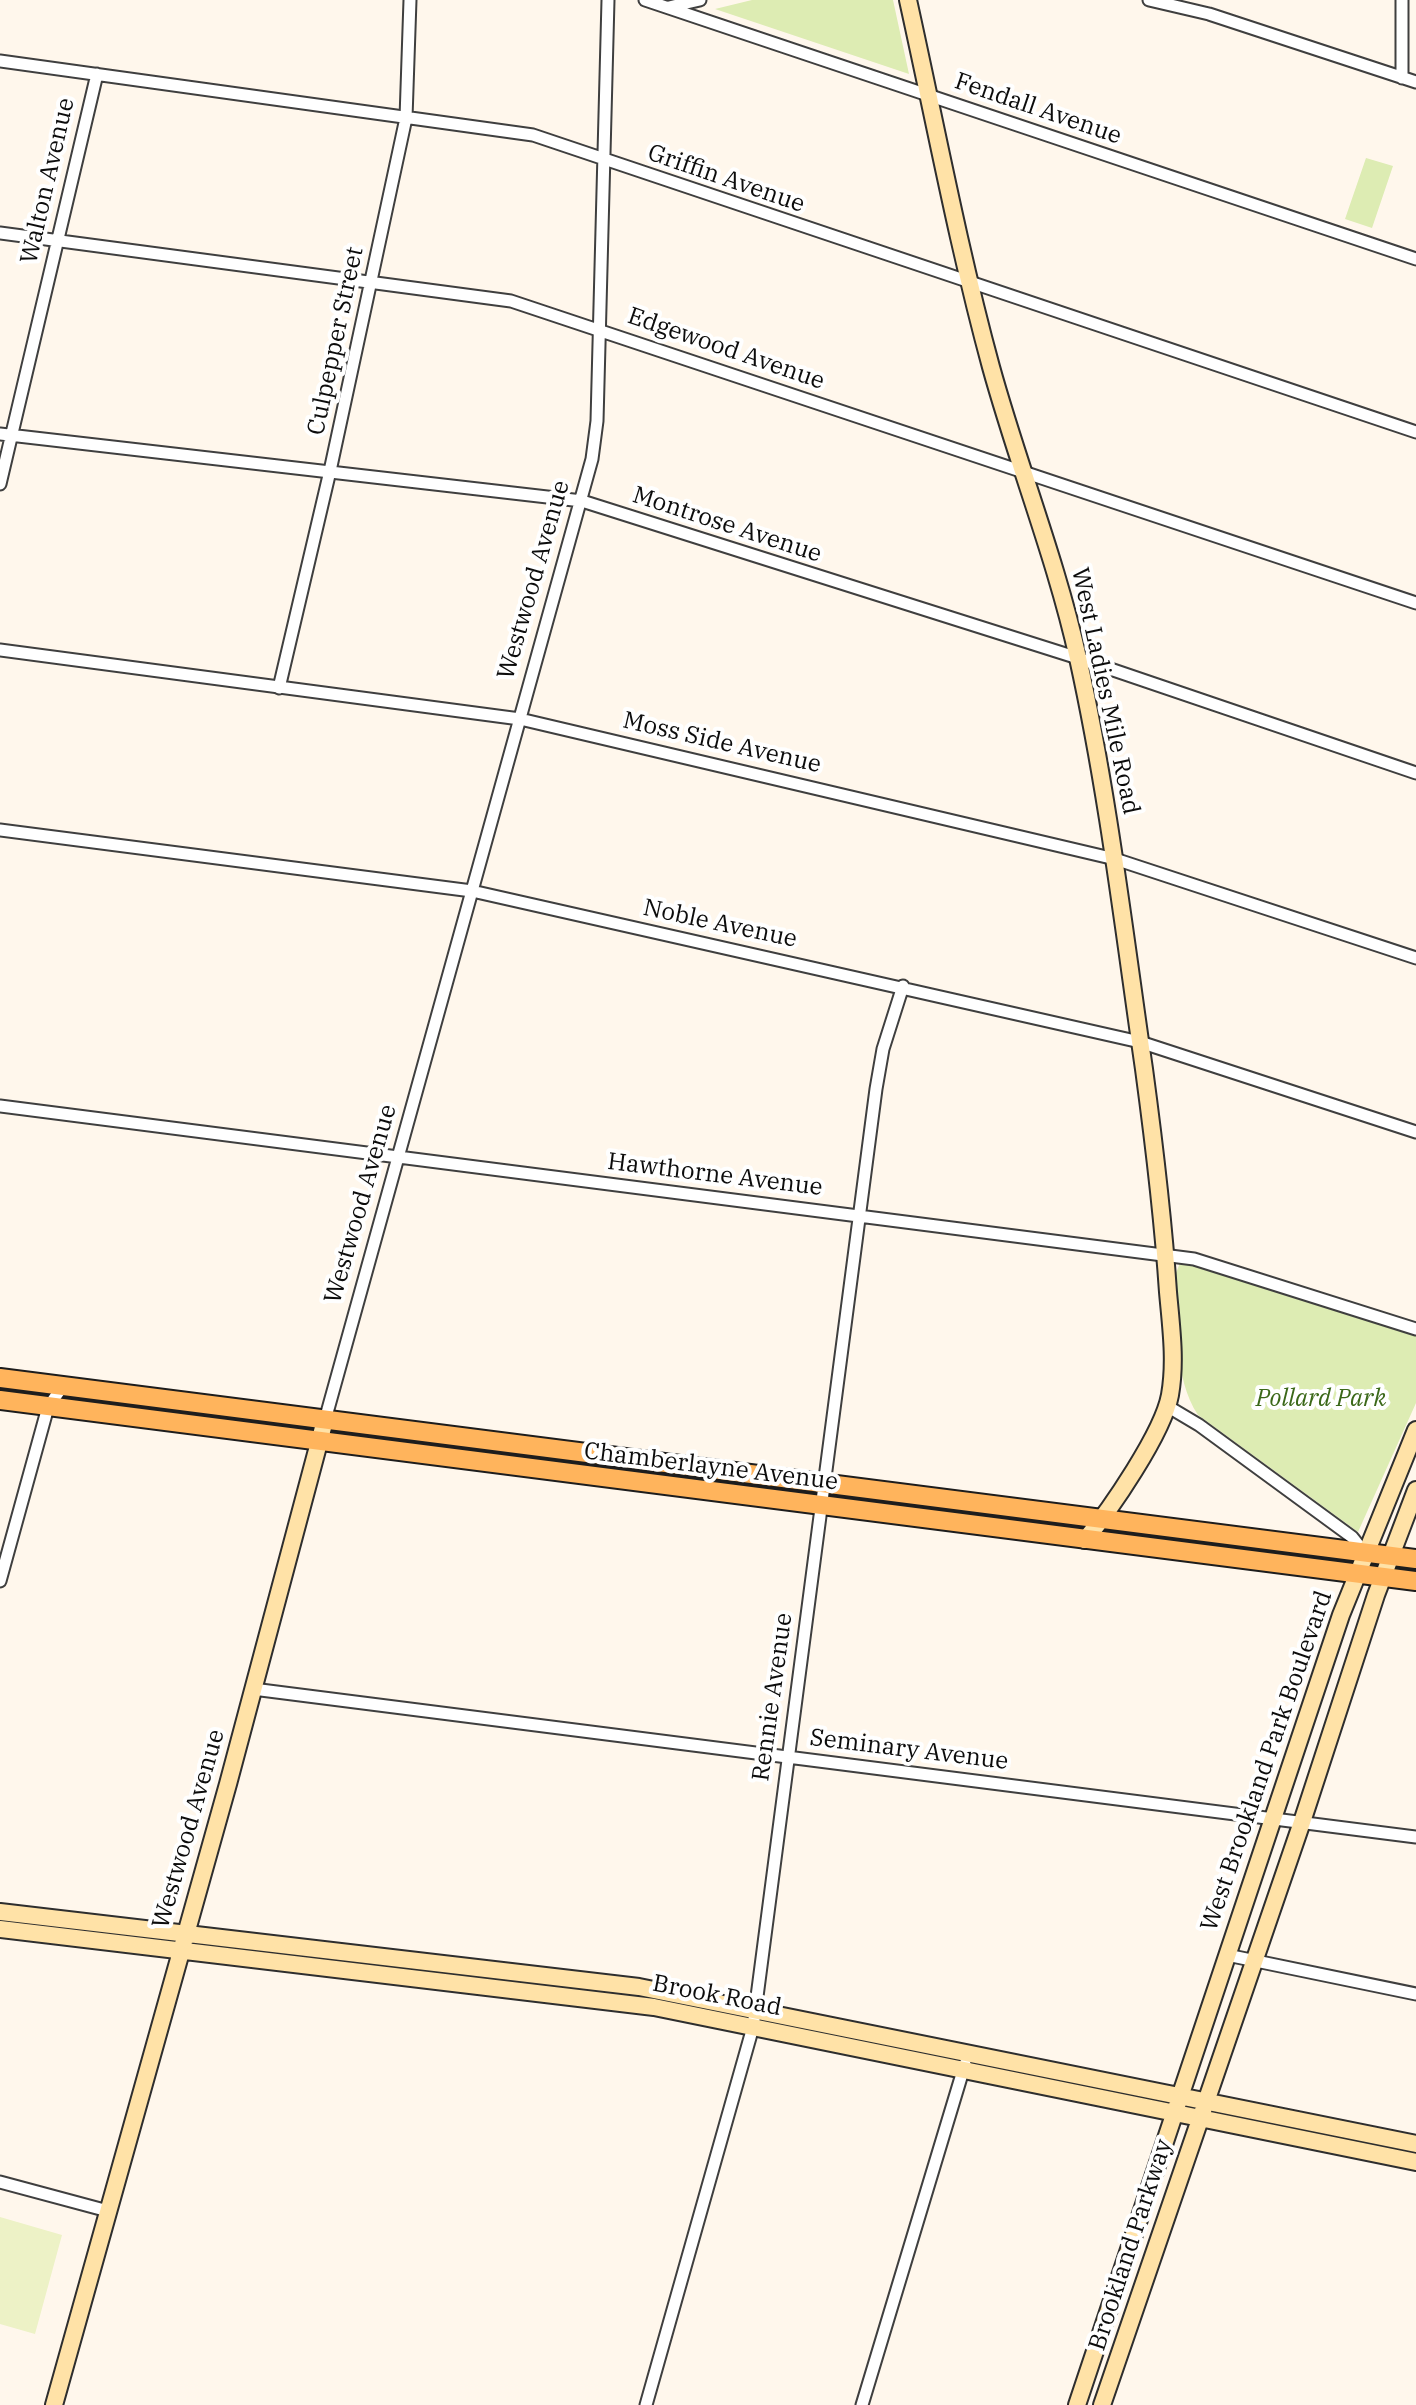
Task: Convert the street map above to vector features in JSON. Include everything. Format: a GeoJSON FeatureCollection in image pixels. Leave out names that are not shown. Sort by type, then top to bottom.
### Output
{"type":"FeatureCollection","features":[{"type":"Feature","properties":{"kind":"main road","name":"West Ladies Mile Road"},"geometry":{"type":"LineString","coordinates":[[908,0],[969,282],[995,380],[1056,571],[1078,658],[1115,859],[1165,1255],[1173,1360],[1167,1406],[1102,1519],[1085,1540]]}},
{"type":"Feature","properties":{"kind":"main road","name":"Chamberlayne Avenue"},"geometry":{"type":"LineString","coordinates":[[0,1378],[1416,1559]]}},
{"type":"Feature","properties":{"kind":"main road","name":"Chamberlayne Avenue"},"geometry":{"type":"LineString","coordinates":[[0,1400],[1416,1581]]}},
{"type":"Feature","properties":{"kind":"main road","name":"Westwood Avenue"},"geometry":{"type":"LineString","coordinates":[[54,2405],[325,1420]]}},
{"type":"Feature","properties":{"kind":"main road","name":"West Brookland Park Boulevard"},"geometry":{"type":"LineString","coordinates":[[1175,2112],[1356,1574],[1416,1430]]}},
{"type":"Feature","properties":{"kind":"main road","name":"West Brookland Park Boulevard"},"geometry":{"type":"LineString","coordinates":[[1206,2100],[1383,1577],[1416,1490]]}},
{"type":"Feature","properties":{"kind":"main road","name":"Brook Road"},"geometry":{"type":"LineString","coordinates":[[0,1912],[630,1986],[1416,2144]]}},
{"type":"Feature","properties":{"kind":"main road","name":"Brook Road"},"geometry":{"type":"LineString","coordinates":[[0,1929],[616,2001],[1200,2116],[1416,2162]]}},
{"type":"Feature","properties":{"kind":"main road","name":"Brookland Parkway"},"geometry":{"type":"LineString","coordinates":[[1102,2405],[1206,2100]]}},
{"type":"Feature","properties":{"kind":"main road","name":"Brookland Parkway"},"geometry":{"type":"LineString","coordinates":[[1077,2405],[1175,2112]]}},
{"type":"Feature","properties":{"kind":"street","name":"Culpepper Street"},"geometry":{"type":"LineString","coordinates":[[279,688],[330,471],[406,118],[410,0]]}},
{"type":"Feature","properties":{"kind":"street","name":"Westwood Avenue"},"geometry":{"type":"LineString","coordinates":[[325,1420],[582,501],[597,421],[608,0]]}},
{"type":"Feature","properties":{"kind":"street","name":"Fendall Avenue"},"geometry":{"type":"LineString","coordinates":[[645,0],[1416,259]]}},
{"type":"Feature","properties":{"kind":"street"},"geometry":{"type":"LineString","coordinates":[[669,7],[700,0]]}},
{"type":"Feature","properties":{"kind":"street"},"geometry":{"type":"LineString","coordinates":[[1149,0],[1209,14],[1416,82]]}},
{"type":"Feature","properties":{"kind":"street"},"geometry":{"type":"LineString","coordinates":[[1402,0],[1402,78]]}},
{"type":"Feature","properties":{"kind":"street","name":"Griffin Avenue"},"geometry":{"type":"LineString","coordinates":[[0,61],[511,131],[1416,432]]}},
{"type":"Feature","properties":{"kind":"street","name":"Walton Avenue"},"geometry":{"type":"LineString","coordinates":[[0,484],[5,434],[97,74]]}},
{"type":"Feature","properties":{"kind":"street","name":"Edgewood Avenue"},"geometry":{"type":"LineString","coordinates":[[0,233],[511,301],[1416,603]]}},
{"type":"Feature","properties":{"kind":"street","name":"Montrose Avenue"},"geometry":{"type":"LineString","coordinates":[[5,434],[582,501],[1078,658],[1416,773]]}},
{"type":"Feature","properties":{"kind":"street","name":"Moss Side Avenue"},"geometry":{"type":"LineString","coordinates":[[0,650],[520,719],[1115,859],[1416,958]]}},
{"type":"Feature","properties":{"kind":"street","name":"Noble Avenue"},"geometry":{"type":"LineString","coordinates":[[0,830],[472,891],[1140,1042],[1416,1132]]}},
{"type":"Feature","properties":{"kind":"street","name":"Rennie Avenue"},"geometry":{"type":"LineString","coordinates":[[646,2405],[753,2027],[822,1483],[879,1069],[903,986]]}},
{"type":"Feature","properties":{"kind":"street","name":"Hawthorne Avenue"},"geometry":{"type":"LineString","coordinates":[[0,1106],[1165,1255],[1221,1264],[1416,1329]]}},
{"type":"Feature","properties":{"kind":"street"},"geometry":{"type":"LineString","coordinates":[[0,1581],[48,1407],[63,1386]]}},
{"type":"Feature","properties":{"kind":"street"},"geometry":{"type":"LineString","coordinates":[[1167,1406],[1199,1425],[1352,1537],[1364,1552]]}},
{"type":"Feature","properties":{"kind":"street","name":"Seminary Avenue"},"geometry":{"type":"LineString","coordinates":[[253,1689],[1416,1837]]}},
{"type":"Feature","properties":{"kind":"street"},"geometry":{"type":"LineString","coordinates":[[1227,1955],[1416,1994]]}},
{"type":"Feature","properties":{"kind":"street"},"geometry":{"type":"LineString","coordinates":[[862,2405],[969,2052]]}},
{"type":"Feature","properties":{"kind":"street"},"geometry":{"type":"LineString","coordinates":[[0,2182],[108,2211]]}},
{"type":"Feature","properties":{"kind":"green space"},"geometry":{"type":"Polygon","coordinates":[[[752,0],[893,0],[909,74],[715,9],[752,0]]]}},
{"type":"Feature","properties":{"kind":"green space"},"geometry":{"type":"Polygon","coordinates":[[[1366,158],[1393,166],[1372,228],[1345,219],[1366,158]]]}},
{"type":"Feature","properties":{"kind":"green space","name":"Pollard Park"},"geometry":{"type":"Polygon","coordinates":[[[1180,1263],[1215,1268],[1416,1336],[1416,1403],[1358,1532],[1198,1415],[1180,1367],[1174,1278],[1180,1263]]]}},
{"type":"Feature","properties":{"kind":"green space"},"geometry":{"type":"Polygon","coordinates":[[[0,2217],[62,2235],[35,2334],[0,2324],[0,2217]]]}}]}
